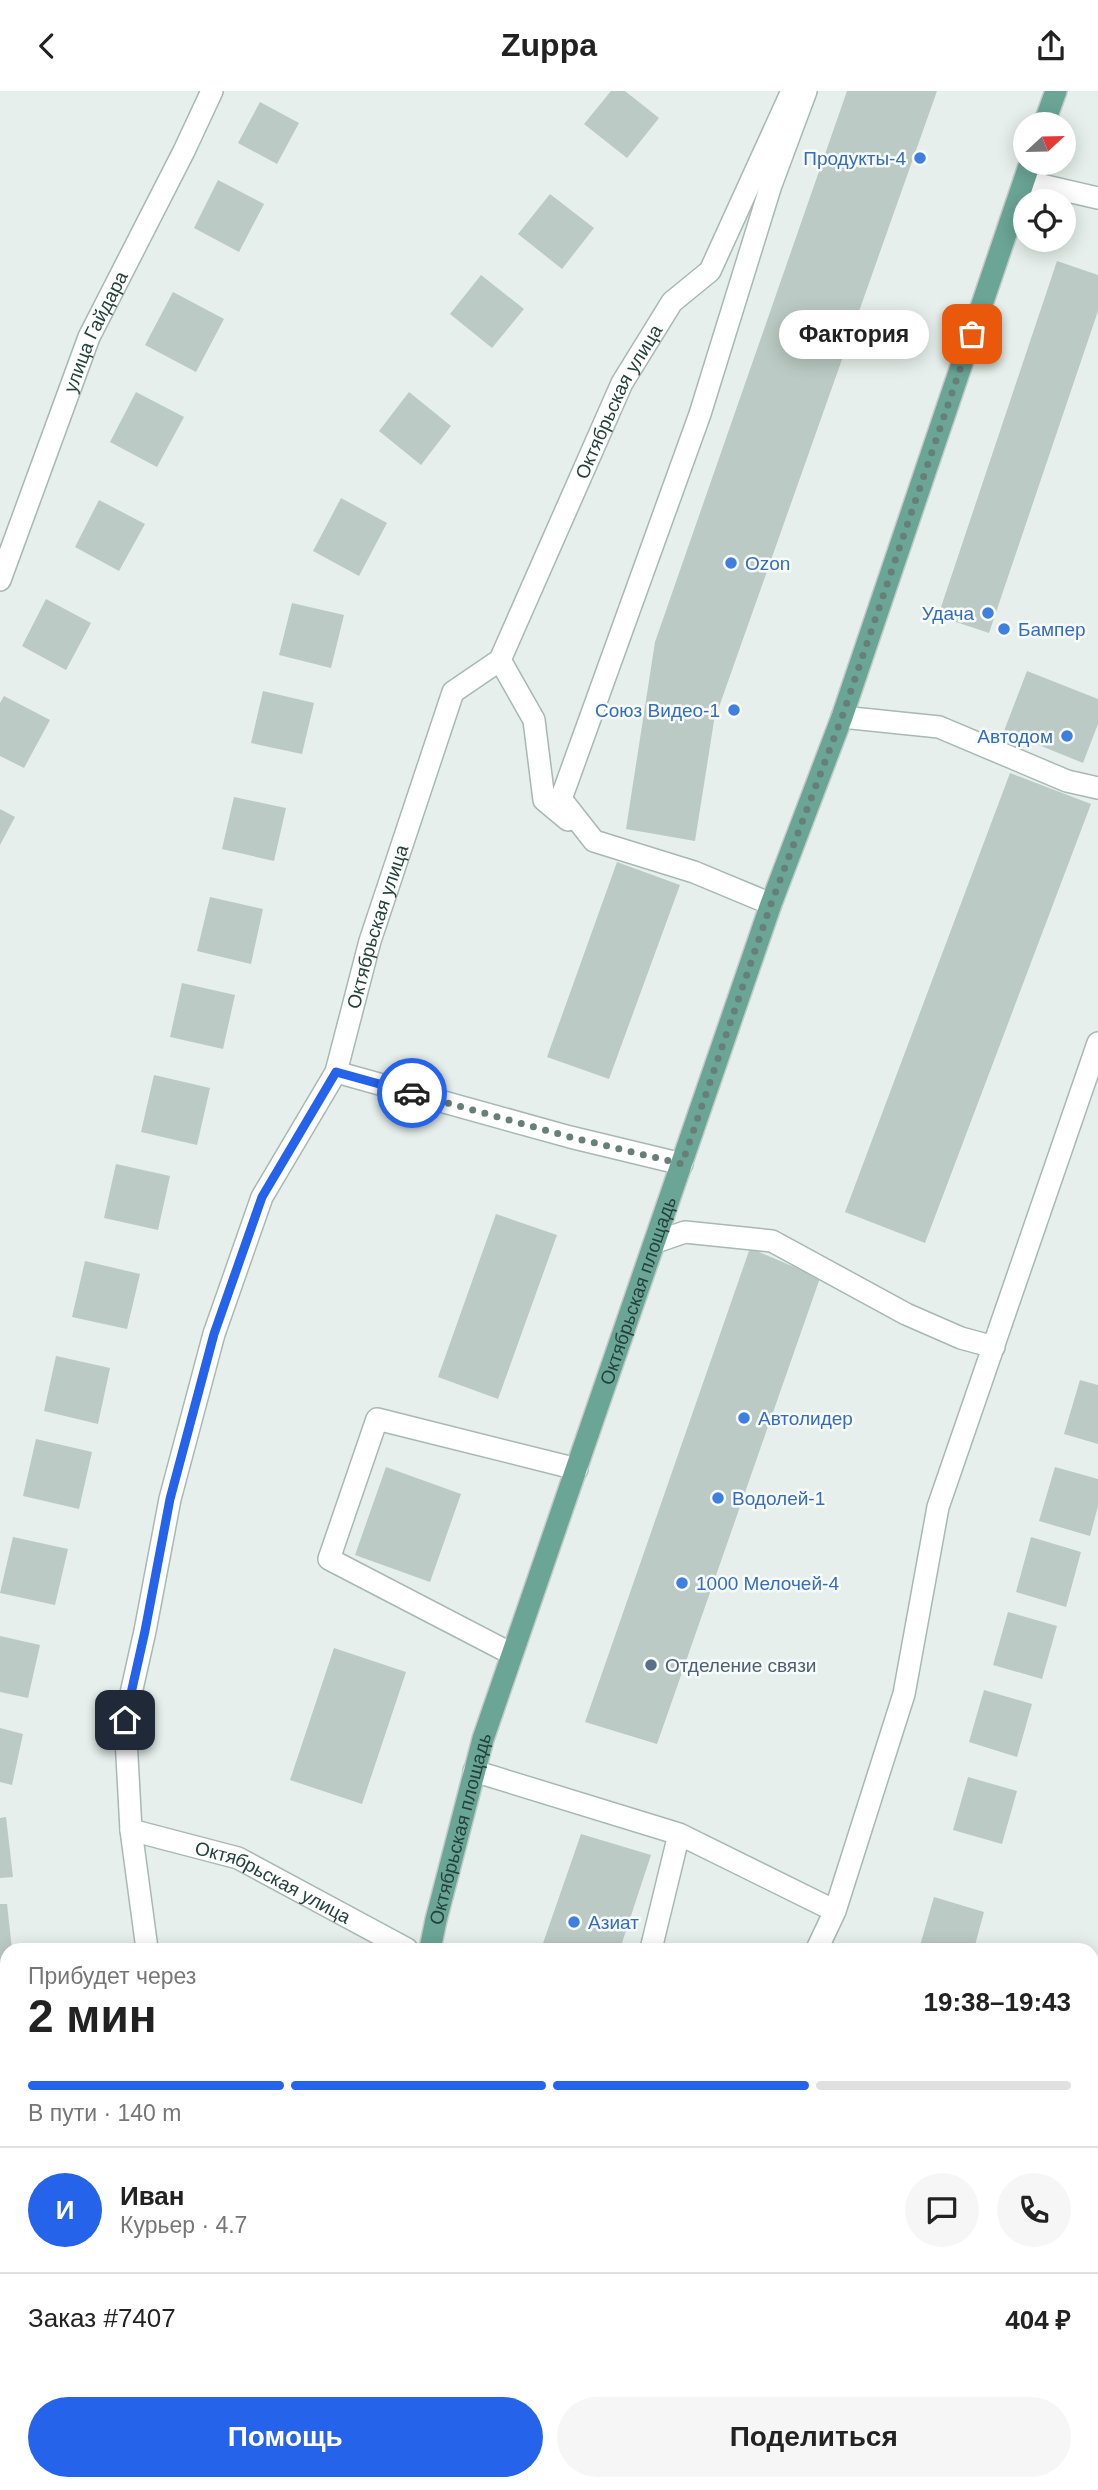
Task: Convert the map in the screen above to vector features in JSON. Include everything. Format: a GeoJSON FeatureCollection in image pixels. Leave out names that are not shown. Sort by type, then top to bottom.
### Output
{"type":"FeatureCollection","features":[{"type":"Feature","properties":{"kind":"main road"},"geometry":{"type":"LineString","coordinates":[[1048,112],[1056,91]]}},
{"type":"Feature","properties":{"kind":"main road","name":"Октябрьская площадь"},"geometry":{"type":"LineString","coordinates":[[431,1943],[483,1739],[771,904],[842,717],[1026,175]]}},
{"type":"Feature","properties":{"kind":"street","name":"улица Гайдара"},"geometry":{"type":"LineString","coordinates":[[0,580],[89,337],[212,91]]}},
{"type":"Feature","properties":{"kind":"street","name":"Октябрьская улица"},"geometry":{"type":"LineString","coordinates":[[146,1943],[131,1830],[125,1720],[177,1473],[214,1334],[262,1197],[336,1072],[370,941],[453,692],[500,660],[622,383],[672,302],[710,271],[792,91]]}},
{"type":"Feature","properties":{"kind":"street"},"geometry":{"type":"LineString","coordinates":[[594,841],[561,799],[700,414],[771,185],[806,91]]}},
{"type":"Feature","properties":{"kind":"street"},"geometry":{"type":"LineString","coordinates":[[1035,175],[1098,198]]}},
{"type":"Feature","properties":{"kind":"street"},"geometry":{"type":"LineString","coordinates":[[500,660],[534,720],[544,800],[594,841],[694,872],[771,904]]}},
{"type":"Feature","properties":{"kind":"street"},"geometry":{"type":"LineString","coordinates":[[842,717],[939,727],[1067,782],[1098,788]]}},
{"type":"Feature","properties":{"kind":"street"},"geometry":{"type":"LineString","coordinates":[[820,1943],[835,1911],[904,1694],[938,1507],[1098,1043]]}},
{"type":"Feature","properties":{"kind":"street"},"geometry":{"type":"LineString","coordinates":[[336,1072],[570,1137],[682,1164]]}},
{"type":"Feature","properties":{"kind":"street"},"geometry":{"type":"LineString","coordinates":[[656,1242],[685,1232],[772,1241],[906,1314],[961,1338],[994,1347]]}},
{"type":"Feature","properties":{"kind":"street"},"geometry":{"type":"LineString","coordinates":[[512,1654],[329,1559],[377,1419],[577,1469]]}},
{"type":"Feature","properties":{"kind":"street"},"geometry":{"type":"LineString","coordinates":[[474,1772],[679,1834],[835,1911]]}},
{"type":"Feature","properties":{"kind":"street","name":"Октябрьская улица"},"geometry":{"type":"LineString","coordinates":[[131,1830],[238,1858],[396,1943]]}},
{"type":"Feature","properties":{"kind":"street"},"geometry":{"type":"LineString","coordinates":[[652,1943],[679,1834]]}},
{"type":"Feature","properties":{"kind":"building"},"geometry":{"type":"Polygon","coordinates":[[[611,91],[625,91],[659,118],[627,158],[584,124],[611,91]]]}},
{"type":"Feature","properties":{"kind":"building"},"geometry":{"type":"Polygon","coordinates":[[[847,91],[937,91],[714,721],[695,841],[626,829],[655,642],[847,91]]]}},
{"type":"Feature","properties":{"kind":"building"},"geometry":{"type":"Polygon","coordinates":[[[260,102],[299,123],[277,164],[238,143],[260,102]]]}},
{"type":"Feature","properties":{"kind":"building"},"geometry":{"type":"Polygon","coordinates":[[[218,180],[264,204],[239,252],[194,228],[218,180]]]}},
{"type":"Feature","properties":{"kind":"building"},"geometry":{"type":"Polygon","coordinates":[[[550,194],[594,228],[562,269],[518,234],[550,194]]]}},
{"type":"Feature","properties":{"kind":"building"},"geometry":{"type":"Polygon","coordinates":[[[1057,261],[1098,275],[1098,311],[989,633],[938,616],[1057,261]]]}},
{"type":"Feature","properties":{"kind":"building"},"geometry":{"type":"Polygon","coordinates":[[[481,275],[524,309],[492,348],[450,314],[481,275]]]}},
{"type":"Feature","properties":{"kind":"building"},"geometry":{"type":"Polygon","coordinates":[[[173,292],[224,319],[196,372],[145,345],[173,292]]]}},
{"type":"Feature","properties":{"kind":"building"},"geometry":{"type":"Polygon","coordinates":[[[136,392],[184,417],[157,467],[110,442],[136,392]]]}},
{"type":"Feature","properties":{"kind":"building"},"geometry":{"type":"Polygon","coordinates":[[[409,392],[451,426],[421,465],[379,431],[409,392]]]}},
{"type":"Feature","properties":{"kind":"building"},"geometry":{"type":"Polygon","coordinates":[[[341,498],[387,523],[359,576],[313,551],[341,498]]]}},
{"type":"Feature","properties":{"kind":"building"},"geometry":{"type":"Polygon","coordinates":[[[99,500],[145,524],[119,571],[75,547],[99,500]]]}},
{"type":"Feature","properties":{"kind":"building"},"geometry":{"type":"Polygon","coordinates":[[[46,599],[91,623],[66,670],[22,646],[46,599]]]}},
{"type":"Feature","properties":{"kind":"building"},"geometry":{"type":"Polygon","coordinates":[[[292,603],[344,615],[331,668],[279,655],[292,603]]]}},
{"type":"Feature","properties":{"kind":"building"},"geometry":{"type":"Polygon","coordinates":[[[1027,671],[1098,699],[1098,724],[1083,763],[1004,731],[1027,671]]]}},
{"type":"Feature","properties":{"kind":"building"},"geometry":{"type":"Polygon","coordinates":[[[263,691],[314,703],[302,754],[251,743],[263,691]]]}},
{"type":"Feature","properties":{"kind":"building"},"geometry":{"type":"Polygon","coordinates":[[[4,696],[50,720],[24,768],[0,756],[0,703],[4,696]]]}},
{"type":"Feature","properties":{"kind":"building"},"geometry":{"type":"Polygon","coordinates":[[[1010,773],[1091,804],[925,1243],[845,1212],[1010,773]]]}},
{"type":"Feature","properties":{"kind":"building"},"geometry":{"type":"Polygon","coordinates":[[[234,797],[286,808],[274,861],[222,849],[234,797]]]}},
{"type":"Feature","properties":{"kind":"building"},"geometry":{"type":"Polygon","coordinates":[[[0,809],[15,817],[0,845],[0,809]]]}},
{"type":"Feature","properties":{"kind":"building"},"geometry":{"type":"Polygon","coordinates":[[[617,862],[680,885],[609,1079],[547,1057],[617,862]]]}},
{"type":"Feature","properties":{"kind":"building"},"geometry":{"type":"Polygon","coordinates":[[[210,897],[263,909],[251,964],[197,951],[210,897]]]}},
{"type":"Feature","properties":{"kind":"building"},"geometry":{"type":"Polygon","coordinates":[[[182,983],[235,995],[223,1049],[170,1037],[182,983]]]}},
{"type":"Feature","properties":{"kind":"building"},"geometry":{"type":"Polygon","coordinates":[[[154,1075],[210,1088],[197,1145],[141,1132],[154,1075]]]}},
{"type":"Feature","properties":{"kind":"building"},"geometry":{"type":"Polygon","coordinates":[[[116,1164],[170,1176],[158,1230],[104,1218],[116,1164]]]}},
{"type":"Feature","properties":{"kind":"building"},"geometry":{"type":"Polygon","coordinates":[[[496,1214],[557,1235],[498,1399],[438,1377],[496,1214]]]}},
{"type":"Feature","properties":{"kind":"building"},"geometry":{"type":"Polygon","coordinates":[[[750,1248],[820,1278],[657,1744],[585,1722],[750,1248]]]}},
{"type":"Feature","properties":{"kind":"building"},"geometry":{"type":"Polygon","coordinates":[[[85,1261],[140,1274],[127,1329],[72,1317],[85,1261]]]}},
{"type":"Feature","properties":{"kind":"building"},"geometry":{"type":"Polygon","coordinates":[[[56,1356],[110,1368],[98,1424],[44,1411],[56,1356]]]}},
{"type":"Feature","properties":{"kind":"building"},"geometry":{"type":"Polygon","coordinates":[[[1080,1380],[1098,1385],[1098,1444],[1064,1434],[1080,1380]]]}},
{"type":"Feature","properties":{"kind":"building"},"geometry":{"type":"Polygon","coordinates":[[[36,1439],[92,1452],[79,1509],[23,1496],[36,1439]]]}},
{"type":"Feature","properties":{"kind":"building"},"geometry":{"type":"Polygon","coordinates":[[[386,1467],[461,1494],[430,1582],[355,1555],[386,1467]]]}},
{"type":"Feature","properties":{"kind":"building"},"geometry":{"type":"Polygon","coordinates":[[[1055,1467],[1098,1479],[1098,1506],[1090,1536],[1039,1521],[1055,1467]]]}},
{"type":"Feature","properties":{"kind":"building"},"geometry":{"type":"Polygon","coordinates":[[[13,1537],[68,1549],[55,1605],[0,1593],[13,1537]]]}},
{"type":"Feature","properties":{"kind":"building"},"geometry":{"type":"Polygon","coordinates":[[[1031,1537],[1081,1552],[1066,1607],[1016,1592],[1031,1537]]]}},
{"type":"Feature","properties":{"kind":"building"},"geometry":{"type":"Polygon","coordinates":[[[1008,1612],[1057,1626],[1042,1679],[993,1665],[1008,1612]]]}},
{"type":"Feature","properties":{"kind":"building"},"geometry":{"type":"Polygon","coordinates":[[[0,1636],[40,1645],[28,1698],[0,1692],[0,1636]]]}},
{"type":"Feature","properties":{"kind":"building"},"geometry":{"type":"Polygon","coordinates":[[[334,1648],[406,1672],[362,1804],[290,1780],[334,1648]]]}},
{"type":"Feature","properties":{"kind":"building"},"geometry":{"type":"Polygon","coordinates":[[[984,1690],[1032,1704],[1017,1757],[969,1742],[984,1690]]]}},
{"type":"Feature","properties":{"kind":"building"},"geometry":{"type":"Polygon","coordinates":[[[0,1728],[23,1734],[12,1785],[0,1782],[0,1728]]]}},
{"type":"Feature","properties":{"kind":"building"},"geometry":{"type":"Polygon","coordinates":[[[968,1777],[1017,1791],[1002,1844],[953,1830],[968,1777]]]}},
{"type":"Feature","properties":{"kind":"building"},"geometry":{"type":"Polygon","coordinates":[[[6,1817],[13,1877],[0,1878],[0,1818],[6,1817]]]}},
{"type":"Feature","properties":{"kind":"building"},"geometry":{"type":"Polygon","coordinates":[[[581,1834],[651,1855],[622,1943],[543,1943],[581,1834]]]}},
{"type":"Feature","properties":{"kind":"building"},"geometry":{"type":"Polygon","coordinates":[[[934,1897],[984,1912],[976,1943],[921,1943],[934,1897]]]}},
{"type":"Feature","properties":{"kind":"building"},"geometry":{"type":"Polygon","coordinates":[[[0,1904],[7,1904],[11,1943],[0,1943],[0,1904]]]}},
{"type":"Feature","properties":{"kind":"way so far"},"geometry":{"type":"LineString","coordinates":[[412,1093],[570,1137],[682,1164],[771,904],[842,717],[972,334]]}},
{"type":"Feature","properties":{"kind":"place","name":"Продукты-4"},"geometry":{"type":"Point","coordinates":[920,158]}},
{"type":"Feature","properties":{"kind":"place","name":"Фактория"},"geometry":{"type":"Point","coordinates":[972,334]}},
{"type":"Feature","properties":{"kind":"place","name":"Ozon"},"geometry":{"type":"Point","coordinates":[731,563]}},
{"type":"Feature","properties":{"kind":"place","name":"Удача"},"geometry":{"type":"Point","coordinates":[988,613]}},
{"type":"Feature","properties":{"kind":"place","name":"Бампер"},"geometry":{"type":"Point","coordinates":[1004,629]}},
{"type":"Feature","properties":{"kind":"place","name":"Союз Видео-1"},"geometry":{"type":"Point","coordinates":[734,710]}},
{"type":"Feature","properties":{"kind":"place","name":"Автодом"},"geometry":{"type":"Point","coordinates":[1067,736]}},
{"type":"Feature","properties":{"kind":"place","name":"Автолидер"},"geometry":{"type":"Point","coordinates":[744,1418]}},
{"type":"Feature","properties":{"kind":"place","name":"Водолей-1"},"geometry":{"type":"Point","coordinates":[718,1498]}},
{"type":"Feature","properties":{"kind":"place","name":"1000 Мелочей-4"},"geometry":{"type":"Point","coordinates":[682,1583]}},
{"type":"Feature","properties":{"kind":"place","name":"Отделение связи"},"geometry":{"type":"Point","coordinates":[651,1665]}},
{"type":"Feature","properties":{"kind":"place","name":"Азиат"},"geometry":{"type":"Point","coordinates":[574,1922]}},
{"type":"Feature","properties":{"kind":"route"},"geometry":{"type":"LineString","coordinates":[[125,1720],[170,1499],[214,1334],[262,1197],[336,1072],[412,1093]]}}]}
